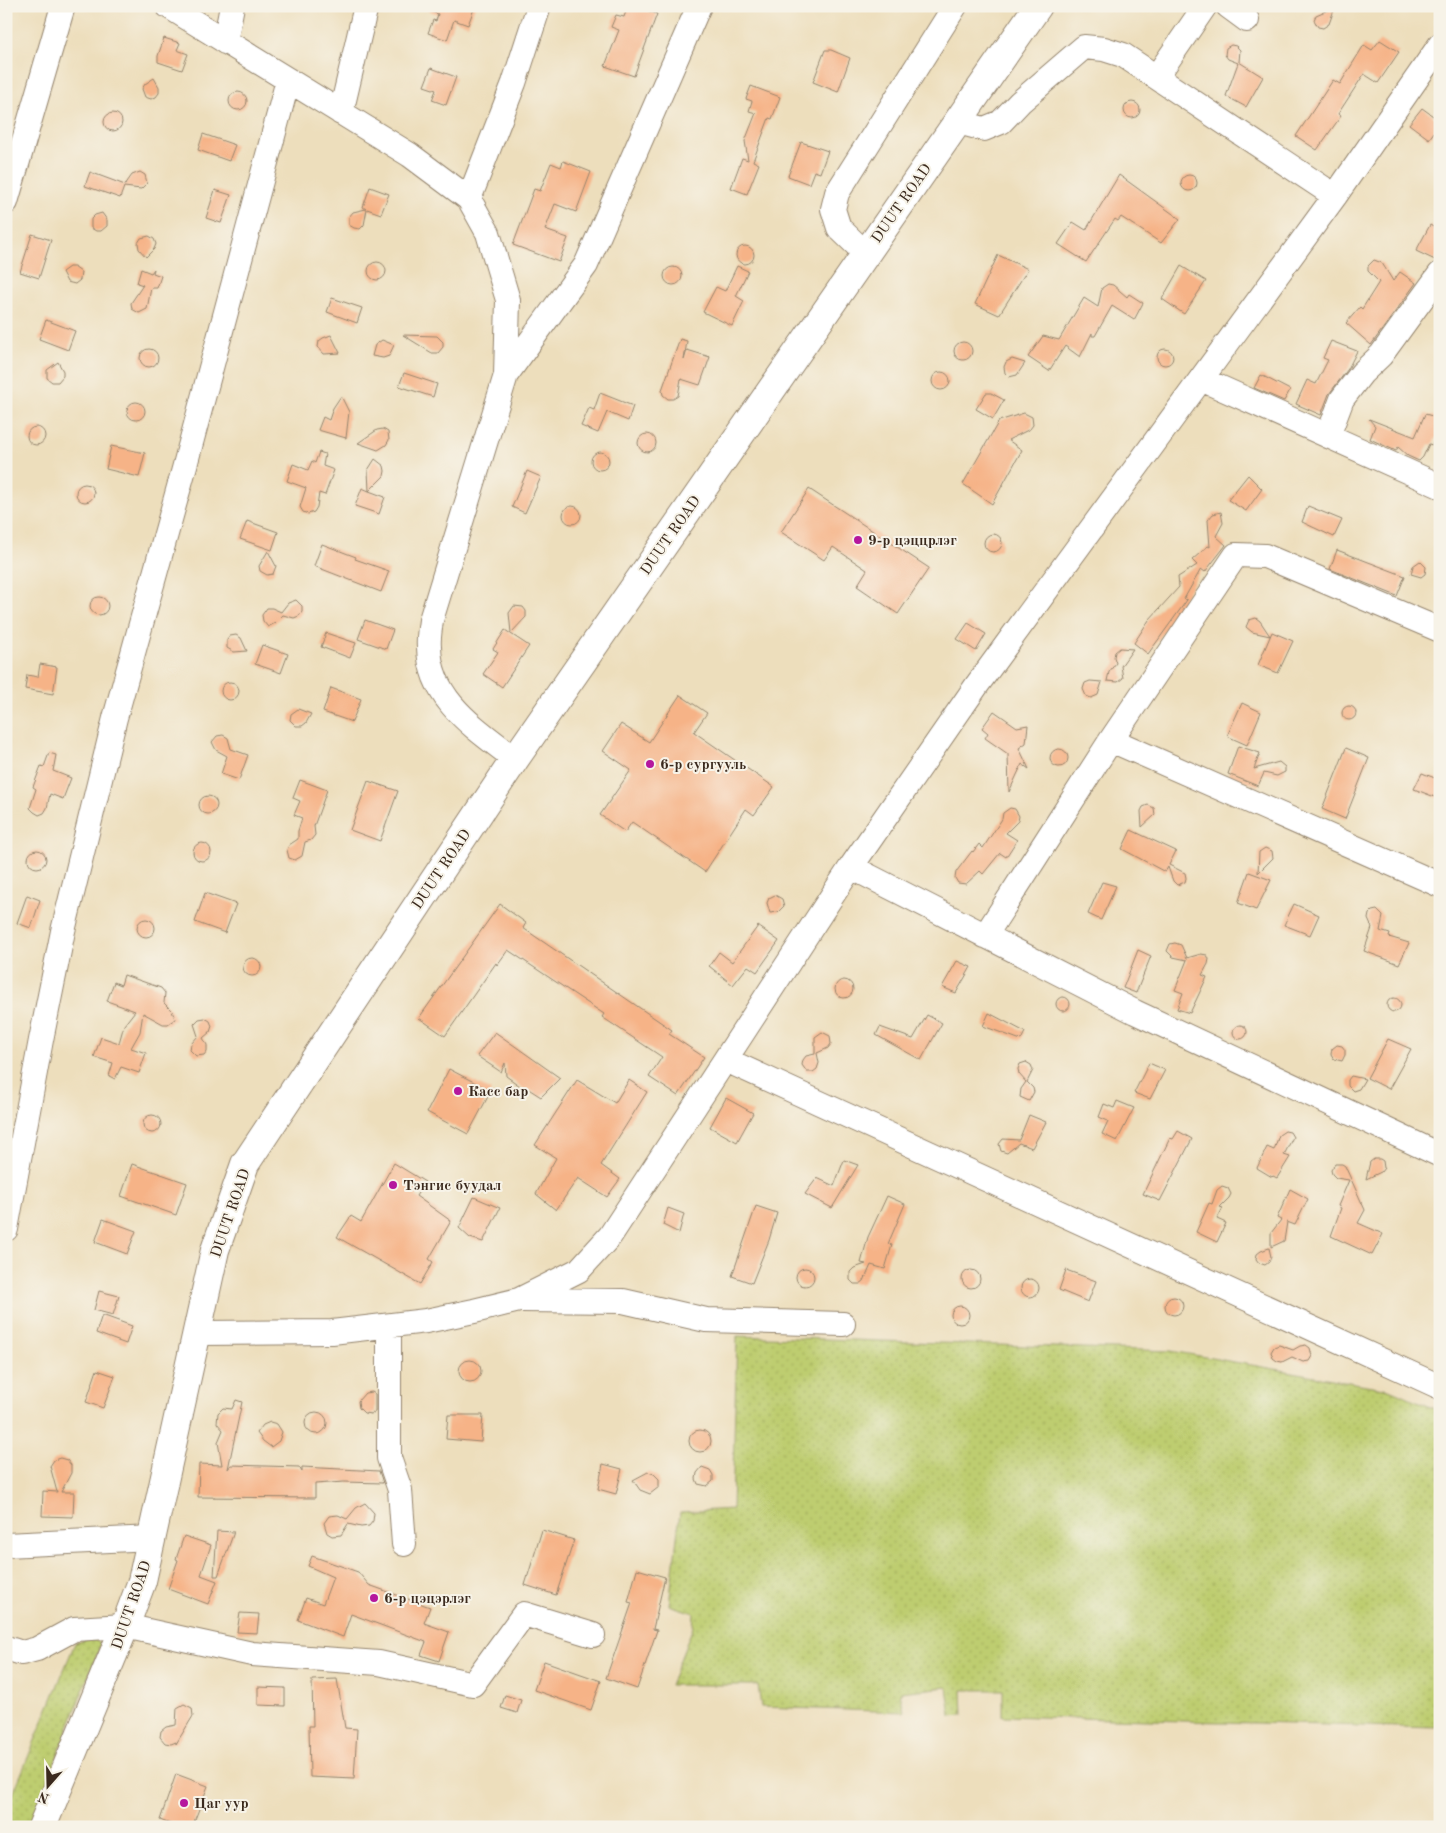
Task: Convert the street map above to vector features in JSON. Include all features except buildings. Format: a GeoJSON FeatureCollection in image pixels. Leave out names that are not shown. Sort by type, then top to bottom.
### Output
{"type":"FeatureCollection","features":[{"type":"Feature","properties":{"kind":"main road","name":"DUUT ROAD"},"geometry":{"type":"LineString","coordinates":[[42,1827],[142,1581],[215,1250],[245,1164],[515,759],[1038,6]]}},
{"type":"Feature","properties":{"kind":"street"},"geometry":{"type":"LineString","coordinates":[[6,202],[63,6]]}},
{"type":"Feature","properties":{"kind":"street"},"geometry":{"type":"LineString","coordinates":[[168,6],[410,155],[469,199],[488,232],[508,300],[506,375],[431,620],[428,648],[435,678],[446,700],[464,719],[515,759]]}},
{"type":"Feature","properties":{"kind":"street"},"geometry":{"type":"LineString","coordinates":[[225,42],[232,6]]}},
{"type":"Feature","properties":{"kind":"street"},"geometry":{"type":"LineString","coordinates":[[342,113],[366,6]]}},
{"type":"Feature","properties":{"kind":"street"},"geometry":{"type":"LineString","coordinates":[[469,199],[514,83],[539,6]]}},
{"type":"Feature","properties":{"kind":"street"},"geometry":{"type":"LineString","coordinates":[[506,375],[586,265],[698,6]]}},
{"type":"Feature","properties":{"kind":"street"},"geometry":{"type":"LineString","coordinates":[[866,254],[839,228],[833,209],[837,193],[955,6]]}},
{"type":"Feature","properties":{"kind":"street"},"geometry":{"type":"LineString","coordinates":[[1157,76],[1205,6]]}},
{"type":"Feature","properties":{"kind":"street"},"geometry":{"type":"LineString","coordinates":[[198,1333],[332,1332],[426,1322],[519,1300],[578,1270],[610,1236],[851,867],[976,685],[1335,196],[1440,45]]}},
{"type":"Feature","properties":{"kind":"street"},"geometry":{"type":"LineString","coordinates":[[958,122],[984,129],[1001,122],[1020,102],[1084,47],[1104,49],[1124,54],[1335,196]]}},
{"type":"Feature","properties":{"kind":"street"},"geometry":{"type":"LineString","coordinates":[[6,1228],[63,931],[112,728],[184,469],[288,80]]}},
{"type":"Feature","properties":{"kind":"street"},"geometry":{"type":"LineString","coordinates":[[1328,436],[1342,400],[1362,373],[1381,355],[1440,274]]}},
{"type":"Feature","properties":{"kind":"street"},"geometry":{"type":"LineString","coordinates":[[1202,379],[1440,486]]}},
{"type":"Feature","properties":{"kind":"street"},"geometry":{"type":"LineString","coordinates":[[985,936],[1111,740],[1236,555],[1265,556],[1440,630]]}},
{"type":"Feature","properties":{"kind":"street"},"geometry":{"type":"LineString","coordinates":[[1111,740],[1440,885]]}},
{"type":"Feature","properties":{"kind":"street"},"geometry":{"type":"LineString","coordinates":[[851,867],[1135,1012],[1440,1155]]}},
{"type":"Feature","properties":{"kind":"street"},"geometry":{"type":"LineString","coordinates":[[726,1060],[1440,1387]]}},
{"type":"Feature","properties":{"kind":"street"},"geometry":{"type":"LineString","coordinates":[[519,1300],[623,1301],[706,1320],[844,1324]]}},
{"type":"Feature","properties":{"kind":"street"},"geometry":{"type":"LineString","coordinates":[[389,1327],[389,1458],[400,1490],[404,1544]]}},
{"type":"Feature","properties":{"kind":"street"},"geometry":{"type":"LineString","coordinates":[[6,1544],[152,1538]]}},
{"type":"Feature","properties":{"kind":"street"},"geometry":{"type":"LineString","coordinates":[[6,1648],[22,1653],[37,1649],[74,1628],[125,1626],[252,1654],[379,1663],[473,1684],[524,1614],[593,1635]]}},
{"type":"Feature","properties":{"kind":"green space"},"geometry":{"type":"Polygon","coordinates":[[[737,1336],[1171,1351],[1389,1389],[1440,1411],[1436,1728],[1003,1716],[1003,1690],[962,1690],[963,1715],[951,1716],[947,1687],[900,1692],[904,1712],[761,1707],[758,1685],[670,1685],[693,1627],[694,1613],[669,1605],[680,1512],[732,1509],[737,1336]]]}},
{"type":"Feature","properties":{"kind":"green space"},"geometry":{"type":"Polygon","coordinates":[[[92,1638],[101,1644],[30,1827],[6,1827],[6,1811],[75,1643],[92,1638]]]}},
{"type":"Feature","properties":{"kind":"place","name":"9-р цэццрлэг"},"geometry":{"type":"Point","coordinates":[858,540]}},
{"type":"Feature","properties":{"kind":"place","name":"6-р сургууль"},"geometry":{"type":"Point","coordinates":[650,764]}},
{"type":"Feature","properties":{"kind":"place","name":"Касс бар"},"geometry":{"type":"Point","coordinates":[458,1091]}},
{"type":"Feature","properties":{"kind":"place","name":"Тэнгис буудал"},"geometry":{"type":"Point","coordinates":[393,1185]}},
{"type":"Feature","properties":{"kind":"place","name":"6-р цэцэрлэг"},"geometry":{"type":"Point","coordinates":[374,1598]}},
{"type":"Feature","properties":{"kind":"place","name":"Цаг уур"},"geometry":{"type":"Point","coordinates":[184,1803]}}]}
